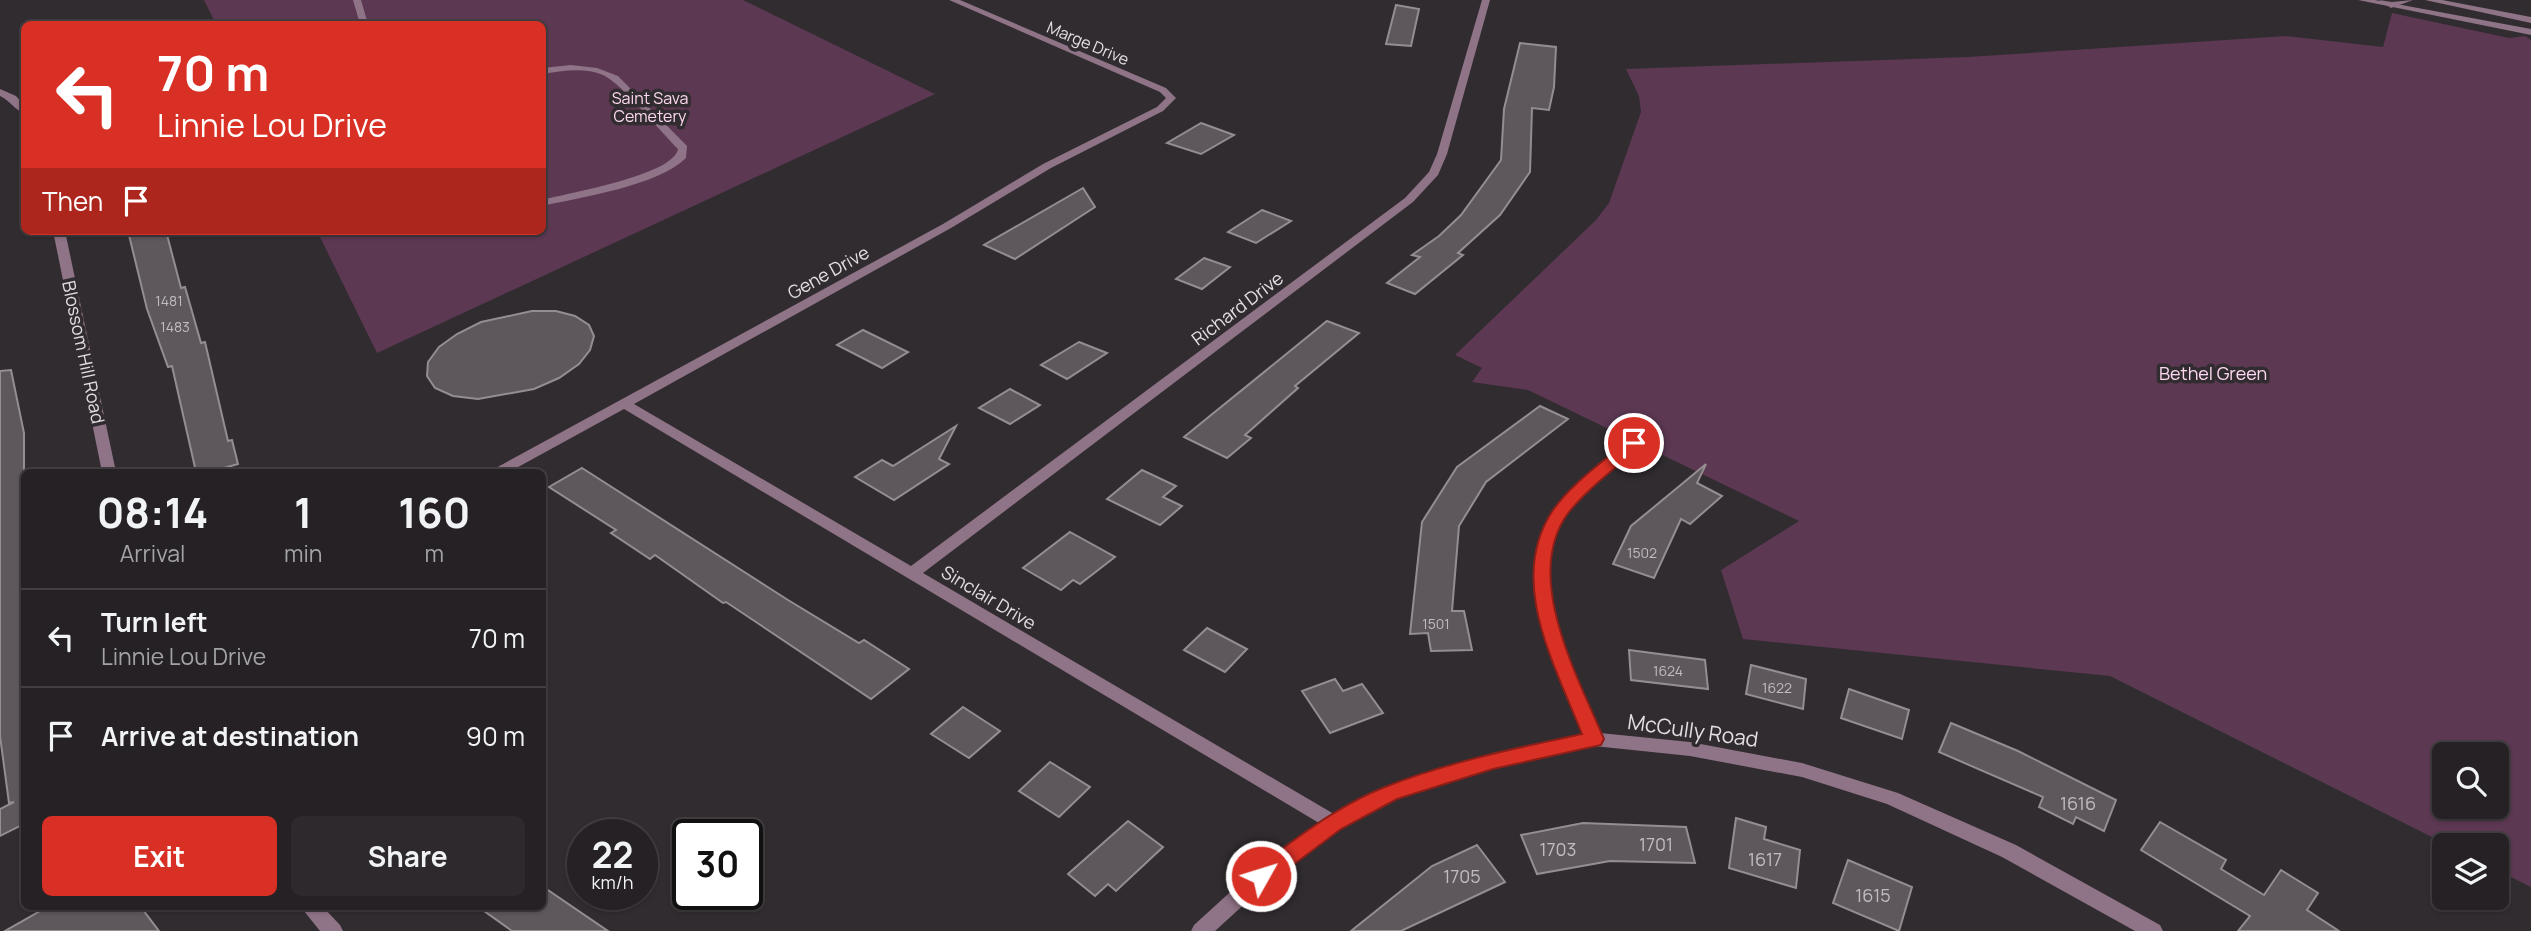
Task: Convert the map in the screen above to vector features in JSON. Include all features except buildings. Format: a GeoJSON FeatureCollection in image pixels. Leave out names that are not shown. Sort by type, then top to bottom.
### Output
{"type":"FeatureCollection","features":[{"type":"Feature","properties":{"kind":"street"},"geometry":{"type":"LineString","coordinates":[[357,0],[362,21]]}},
{"type":"Feature","properties":{"kind":"street","name":"Marge Drive"},"geometry":{"type":"LineString","coordinates":[[953,0],[1163,90],[1171,98]]}},
{"type":"Feature","properties":{"kind":"street","name":"Richard Drive"},"geometry":{"type":"LineString","coordinates":[[911,574],[1409,200],[1434,173],[1442,154],[1486,0]]}},
{"type":"Feature","properties":{"kind":"street"},"geometry":{"type":"LineString","coordinates":[[2362,0],[2387,2],[2531,32]]}},
{"type":"Feature","properties":{"kind":"street"},"geometry":{"type":"LineString","coordinates":[[2387,2],[2409,0]]}},
{"type":"Feature","properties":{"kind":"street"},"geometry":{"type":"LineString","coordinates":[[2429,0],[2531,20]]}},
{"type":"Feature","properties":{"kind":"street"},"geometry":{"type":"LineString","coordinates":[[2506,27],[2510,16]]}},
{"type":"Feature","properties":{"kind":"street"},"geometry":{"type":"LineString","coordinates":[[546,71],[586,67],[603,71],[615,78],[683,148],[682,156],[659,172],[546,202]]}},
{"type":"Feature","properties":{"kind":"street"},"geometry":{"type":"LineString","coordinates":[[0,92],[13,98],[21,107]]}},
{"type":"Feature","properties":{"kind":"street","name":"Gene Drive"},"geometry":{"type":"LineString","coordinates":[[505,469],[947,226],[1047,166],[1160,109],[1171,98]]}},
{"type":"Feature","properties":{"kind":"street","name":"Blossom Hill Road"},"geometry":{"type":"LineString","coordinates":[[60,235],[108,469]]}},
{"type":"Feature","properties":{"kind":"street","name":"Sinclair Drive"},"geometry":{"type":"LineString","coordinates":[[625,404],[1334,823]]}},
{"type":"Feature","properties":{"kind":"street"},"geometry":{"type":"LineString","coordinates":[[1594,739],[1560,656],[1541,591],[1544,545],[1560,512],[1582,487],[1634,443]]}},
{"type":"Feature","properties":{"kind":"street","name":"McCully Road"},"geometry":{"type":"LineString","coordinates":[[1201,931],[1278,861],[1334,823],[1390,793],[1493,761],[1594,739],[1690,750],[1802,770],[1892,799],[2009,851],[2153,931]]}},
{"type":"Feature","properties":{"kind":"street"},"geometry":{"type":"LineString","coordinates":[[313,910],[333,931]]}},
{"type":"Feature","properties":{"kind":"green space","name":"Saint Sava Cemetery"},"geometry":{"type":"Polygon","coordinates":[[[204,0],[743,0],[935,94],[377,353],[319,235],[546,235],[546,21],[214,21],[204,0]]]}},
{"type":"Feature","properties":{"kind":"green space","name":"Bethel Green"},"geometry":{"type":"Polygon","coordinates":[[[2392,13],[2509,38],[2525,36],[2531,40],[2531,887],[2509,876],[2509,833],[2432,833],[2432,837],[2110,676],[1743,639],[1721,570],[1799,521],[1528,390],[1472,382],[1482,368],[1455,355],[1596,220],[1609,203],[1641,112],[1639,96],[1626,69],[1968,57],[2286,36],[2383,47],[2392,13]]]}},
{"type":"Feature","properties":{"kind":"route"},"geometry":{"type":"LineString","coordinates":[[1261,876],[1278,861],[1334,823],[1390,793],[1493,761],[1594,739],[1560,656],[1541,591],[1544,545],[1560,512],[1582,487],[1634,443]]}}]}
